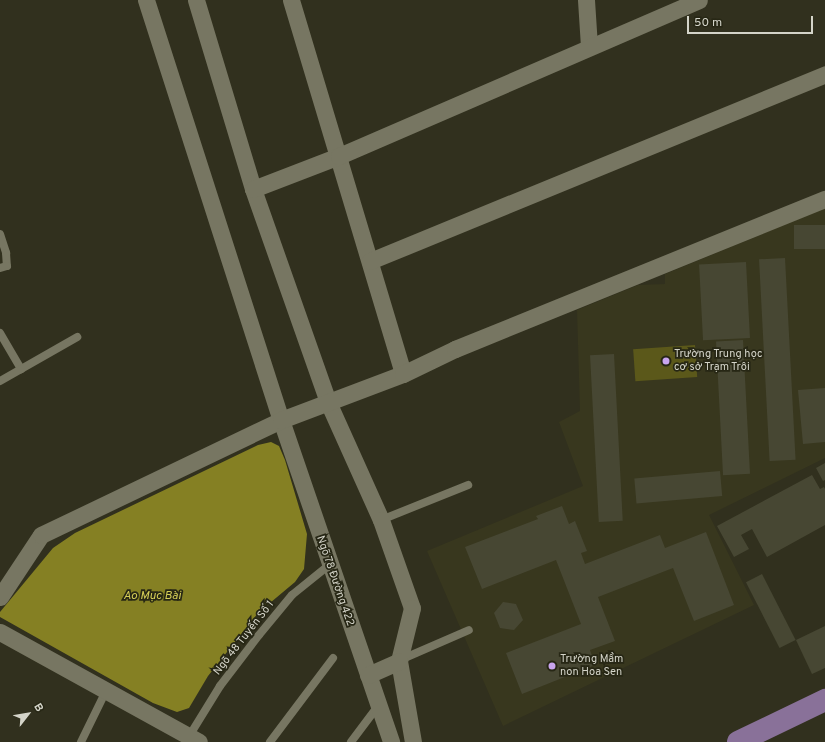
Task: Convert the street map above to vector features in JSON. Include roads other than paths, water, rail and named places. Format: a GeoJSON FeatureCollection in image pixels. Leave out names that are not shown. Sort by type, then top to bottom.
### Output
{"type":"FeatureCollection","features":[{"type":"Feature","properties":{"kind":"main road"},"geometry":{"type":"LineString","coordinates":[[738,742],[825,700]]}},
{"type":"Feature","properties":{"kind":"street","name":"Ngõ 78 Đường 422"},"geometry":{"type":"LineString","coordinates":[[146,0],[281,420],[329,565],[391,742]]}},
{"type":"Feature","properties":{"kind":"street"},"geometry":{"type":"LineString","coordinates":[[196,0],[253,189],[328,402],[380,520],[412,608],[398,661],[413,742]]}},
{"type":"Feature","properties":{"kind":"street"},"geometry":{"type":"LineString","coordinates":[[291,0],[339,156],[403,374]]}},
{"type":"Feature","properties":{"kind":"street"},"geometry":{"type":"LineString","coordinates":[[586,0],[589,46]]}},
{"type":"Feature","properties":{"kind":"street"},"geometry":{"type":"LineString","coordinates":[[253,189],[339,156],[690,2]]}},
{"type":"Feature","properties":{"kind":"street"},"geometry":{"type":"LineString","coordinates":[[370,261],[825,74]]}},
{"type":"Feature","properties":{"kind":"street"},"geometry":{"type":"LineString","coordinates":[[0,597],[41,535],[281,420],[403,374],[462,346],[825,199]]}},
{"type":"Feature","properties":{"kind":"street"},"geometry":{"type":"LineString","coordinates":[[0,632],[192,740]]}},
{"type":"Feature","properties":{"kind":"street"},"geometry":{"type":"LineString","coordinates":[[368,675],[398,661]]}},
{"type":"Feature","properties":{"kind":"lane"},"geometry":{"type":"LineString","coordinates":[[0,234],[6,253],[7,266],[0,268]]}},
{"type":"Feature","properties":{"kind":"lane"},"geometry":{"type":"LineString","coordinates":[[0,333],[21,369]]}},
{"type":"Feature","properties":{"kind":"lane"},"geometry":{"type":"LineString","coordinates":[[0,381],[77,337]]}},
{"type":"Feature","properties":{"kind":"lane"},"geometry":{"type":"LineString","coordinates":[[380,520],[468,485]]}},
{"type":"Feature","properties":{"kind":"lane","name":"Ngõ 48 Tuyến Số 1"},"geometry":{"type":"LineString","coordinates":[[192,740],[220,686],[259,635],[292,595],[329,565]]}},
{"type":"Feature","properties":{"kind":"lane"},"geometry":{"type":"LineString","coordinates":[[398,661],[469,630]]}},
{"type":"Feature","properties":{"kind":"lane"},"geometry":{"type":"LineString","coordinates":[[270,742],[333,658]]}},
{"type":"Feature","properties":{"kind":"lane"},"geometry":{"type":"LineString","coordinates":[[81,742],[106,691]]}},
{"type":"Feature","properties":{"kind":"lane"},"geometry":{"type":"LineString","coordinates":[[351,742],[378,706]]}},
{"type":"Feature","properties":{"kind":"water","name":"Ao Mục Bài"},"geometry":{"type":"Polygon","coordinates":[[[271,442],[279,446],[285,460],[307,534],[304,569],[295,582],[258,613],[208,676],[189,708],[177,712],[153,703],[0,617],[0,612],[53,548],[75,533],[258,445],[271,442]]]}},
{"type":"Feature","properties":{"kind":"place","name":"Trường Trung học cơ sở Trạm Trôi"},"geometry":{"type":"Point","coordinates":[666,361]}},
{"type":"Feature","properties":{"kind":"place","name":"Trường Mầm non Hoa Sen"},"geometry":{"type":"Point","coordinates":[552,666]}}]}
